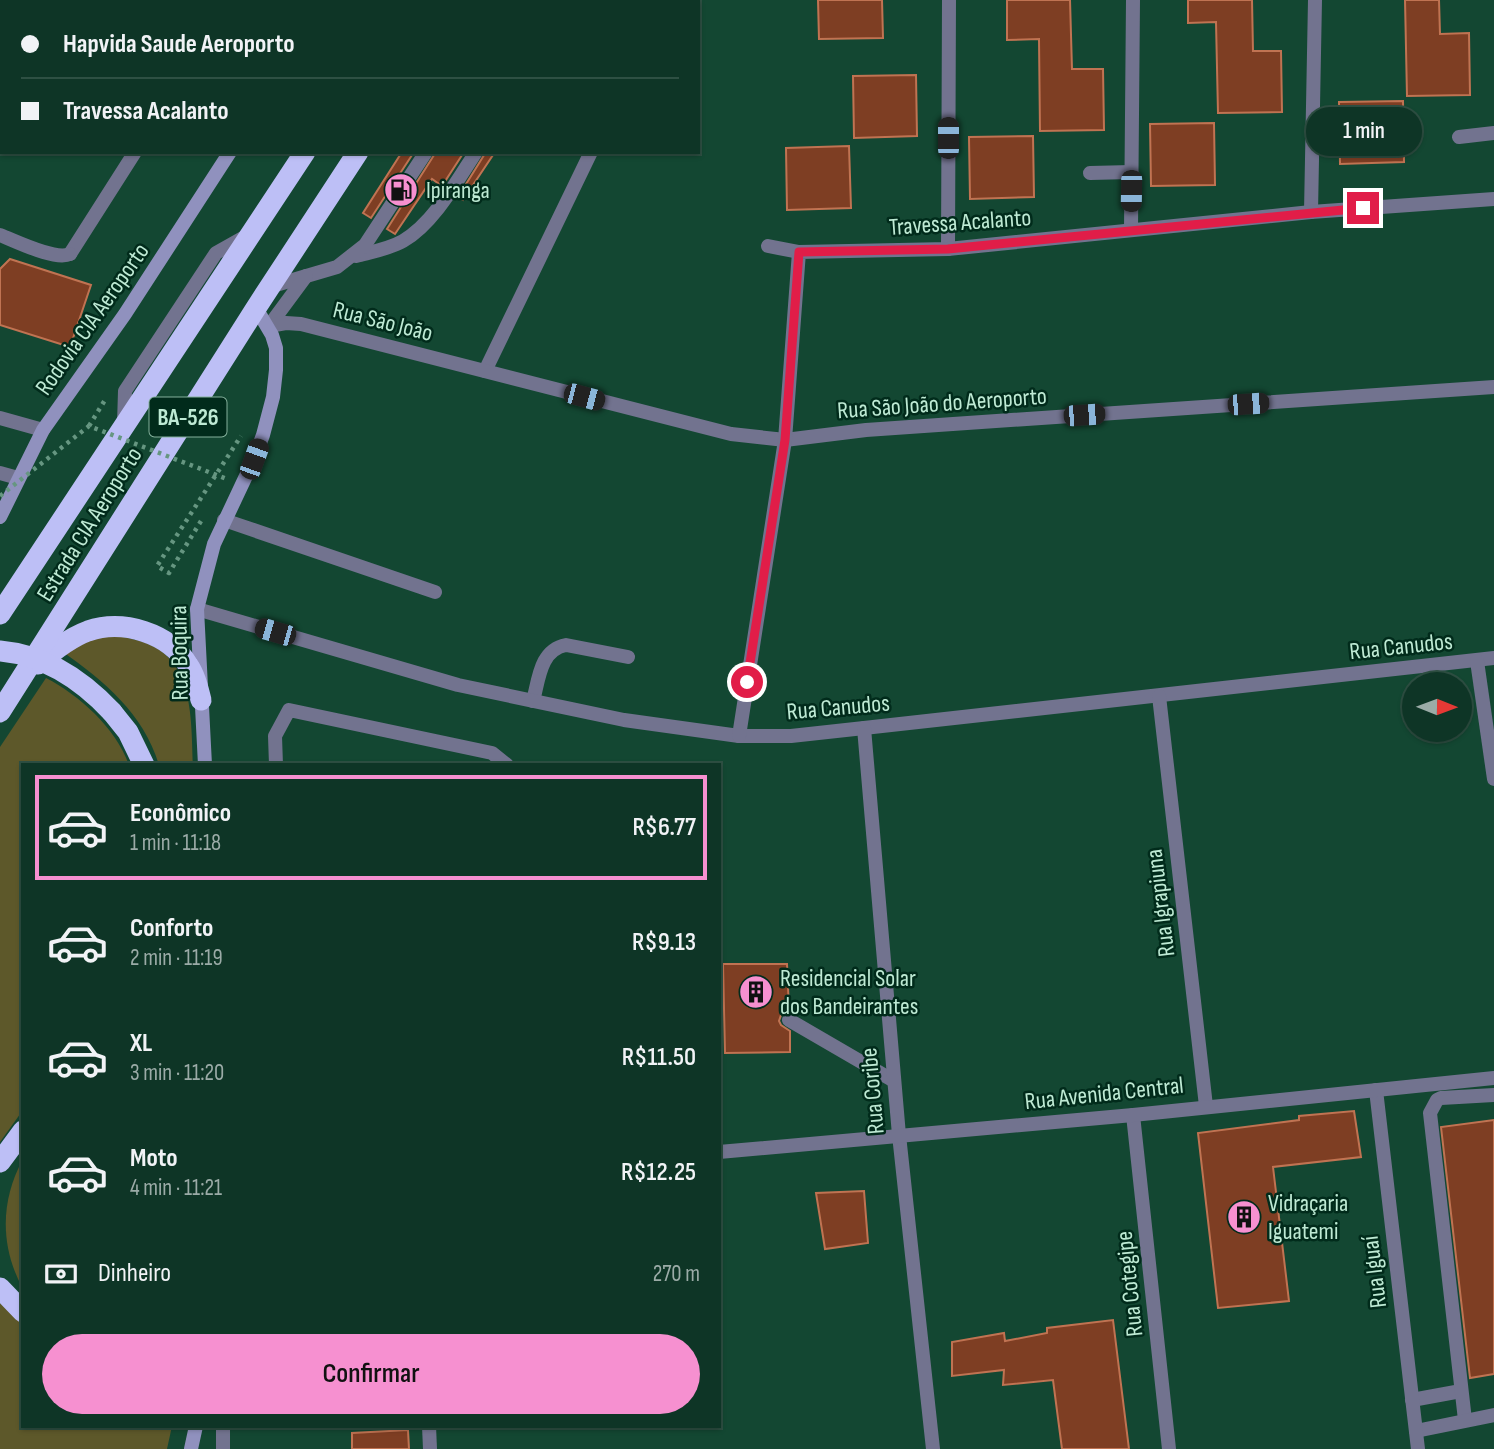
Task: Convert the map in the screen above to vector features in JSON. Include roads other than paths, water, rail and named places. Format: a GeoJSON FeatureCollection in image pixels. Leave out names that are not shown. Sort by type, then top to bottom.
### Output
{"type":"FeatureCollection","features":[{"type":"Feature","properties":{"kind":"highway","name":"Estrada CIA Aeroporto"},"geometry":{"type":"LineString","coordinates":[[0,614],[304,154]]}},
{"type":"Feature","properties":{"kind":"highway","name":"Estrada CIA Aeroporto"},"geometry":{"type":"LineString","coordinates":[[0,712],[269,287],[357,154]]}},
{"type":"Feature","properties":{"kind":"highway"},"geometry":{"type":"LineString","coordinates":[[19,682],[52,651],[71,639],[89,631],[125,627],[157,636],[180,653],[195,678],[201,700]]}},
{"type":"Feature","properties":{"kind":"highway"},"geometry":{"type":"LineString","coordinates":[[0,651],[28,656],[61,669],[96,695],[128,732],[143,763]]}},
{"type":"Feature","properties":{"kind":"highway"},"geometry":{"type":"LineString","coordinates":[[1,1161],[21,1134]]}},
{"type":"Feature","properties":{"kind":"highway"},"geometry":{"type":"LineString","coordinates":[[0,1288],[21,1310]]}},
{"type":"Feature","properties":{"kind":"street"},"geometry":{"type":"LineString","coordinates":[[948,249],[949,0]]}},
{"type":"Feature","properties":{"kind":"street"},"geometry":{"type":"LineString","coordinates":[[1131,229],[1133,0]]}},
{"type":"Feature","properties":{"kind":"street"},"geometry":{"type":"LineString","coordinates":[[1311,212],[1315,0]]}},
{"type":"Feature","properties":{"kind":"street"},"geometry":{"type":"LineString","coordinates":[[1459,137],[1494,134]]}},
{"type":"Feature","properties":{"kind":"street"},"geometry":{"type":"LineString","coordinates":[[0,235],[51,254],[63,257],[70,254],[134,154]]}},
{"type":"Feature","properties":{"kind":"street","name":"Rodovia CIA Aeroporto"},"geometry":{"type":"LineString","coordinates":[[0,517],[43,430],[125,314],[229,154]]}},
{"type":"Feature","properties":{"kind":"street"},"geometry":{"type":"LineString","coordinates":[[269,287],[337,267],[365,245],[425,154]]}},
{"type":"Feature","properties":{"kind":"street"},"geometry":{"type":"LineString","coordinates":[[348,258],[386,248],[413,234],[427,222],[475,154]]}},
{"type":"Feature","properties":{"kind":"street"},"geometry":{"type":"LineString","coordinates":[[485,371],[590,154]]}},
{"type":"Feature","properties":{"kind":"street"},"geometry":{"type":"LineString","coordinates":[[1090,173],[1131,172]]}},
{"type":"Feature","properties":{"kind":"street","name":"Travessa Acalanto"},"geometry":{"type":"LineString","coordinates":[[768,246],[799,252],[948,249],[1311,212],[1494,199]]}},
{"type":"Feature","properties":{"kind":"street"},"geometry":{"type":"LineString","coordinates":[[739,736],[785,440],[799,252]]}},
{"type":"Feature","properties":{"kind":"street"},"geometry":{"type":"LineString","coordinates":[[268,326],[306,276]]}},
{"type":"Feature","properties":{"kind":"street","name":"Rua Boquira"},"geometry":{"type":"LineString","coordinates":[[205,763],[197,609],[214,544],[254,459],[272,397],[276,348],[268,326],[256,308]]}},
{"type":"Feature","properties":{"kind":"street","name":"Rua São João"},"geometry":{"type":"LineString","coordinates":[[268,326],[301,324],[485,371]]}},
{"type":"Feature","properties":{"kind":"street","name":"Rua São João do Aeroporto"},"geometry":{"type":"LineString","coordinates":[[485,371],[731,434],[785,440],[866,430],[1494,387]]}},
{"type":"Feature","properties":{"kind":"street"},"geometry":{"type":"LineString","coordinates":[[0,418],[43,430]]}},
{"type":"Feature","properties":{"kind":"street"},"geometry":{"type":"LineString","coordinates":[[0,473],[18,478]]}},
{"type":"Feature","properties":{"kind":"street"},"geometry":{"type":"LineString","coordinates":[[225,520],[435,592]]}},
{"type":"Feature","properties":{"kind":"street","name":"Rua Canudos"},"geometry":{"type":"LineString","coordinates":[[197,609],[458,685],[624,720],[739,736],[791,736],[864,729],[1494,658]]}},
{"type":"Feature","properties":{"kind":"street"},"geometry":{"type":"LineString","coordinates":[[533,701],[545,657],[559,646],[628,657]]}},
{"type":"Feature","properties":{"kind":"street"},"geometry":{"type":"LineString","coordinates":[[1477,661],[1494,779]]}},
{"type":"Feature","properties":{"kind":"street","name":"Rua Igrapiuna"},"geometry":{"type":"LineString","coordinates":[[1159,696],[1206,1106]]}},
{"type":"Feature","properties":{"kind":"street"},"geometry":{"type":"LineString","coordinates":[[276,763],[275,736],[289,710],[492,753],[504,763]]}},
{"type":"Feature","properties":{"kind":"street","name":"Rua Coribe"},"geometry":{"type":"LineString","coordinates":[[864,729],[899,1135],[933,1449]]}},
{"type":"Feature","properties":{"kind":"street"},"geometry":{"type":"LineString","coordinates":[[789,1020],[894,1081]]}},
{"type":"Feature","properties":{"kind":"street","name":"Rua Avenida Central"},"geometry":{"type":"LineString","coordinates":[[721,1152],[1133,1115],[1494,1078]]}},
{"type":"Feature","properties":{"kind":"street","name":"Rua Iguaí"},"geometry":{"type":"LineString","coordinates":[[1376,1090],[1418,1449]]}},
{"type":"Feature","properties":{"kind":"street"},"geometry":{"type":"LineString","coordinates":[[1465,1420],[1430,1113],[1441,1098],[1494,1096]]}},
{"type":"Feature","properties":{"kind":"street","name":"Rua Cotegipe"},"geometry":{"type":"LineString","coordinates":[[1133,1115],[1169,1449]]}},
{"type":"Feature","properties":{"kind":"street"},"geometry":{"type":"LineString","coordinates":[[1412,1400],[1461,1391]]}},
{"type":"Feature","properties":{"kind":"street"},"geometry":{"type":"LineString","coordinates":[[1416,1431],[1494,1415]]}},
{"type":"Feature","properties":{"kind":"street"},"geometry":{"type":"LineString","coordinates":[[191,1449],[196,1428]]}},
{"type":"Feature","properties":{"kind":"street"},"geometry":{"type":"LineString","coordinates":[[223,1428],[223,1449]]}},
{"type":"Feature","properties":{"kind":"street"},"geometry":{"type":"LineString","coordinates":[[429,1428],[430,1449]]}},
{"type":"Feature","properties":{"kind":"place","name":"Ipiranga"},"geometry":{"type":"Point","coordinates":[401,190]}},
{"type":"Feature","properties":{"kind":"place","name":"Residencial Solar dos Bandeirantes"},"geometry":{"type":"Point","coordinates":[756,992]}},
{"type":"Feature","properties":{"kind":"place","name":"Vidraçaria Iguatemi"},"geometry":{"type":"Point","coordinates":[1244,1217]}}]}
